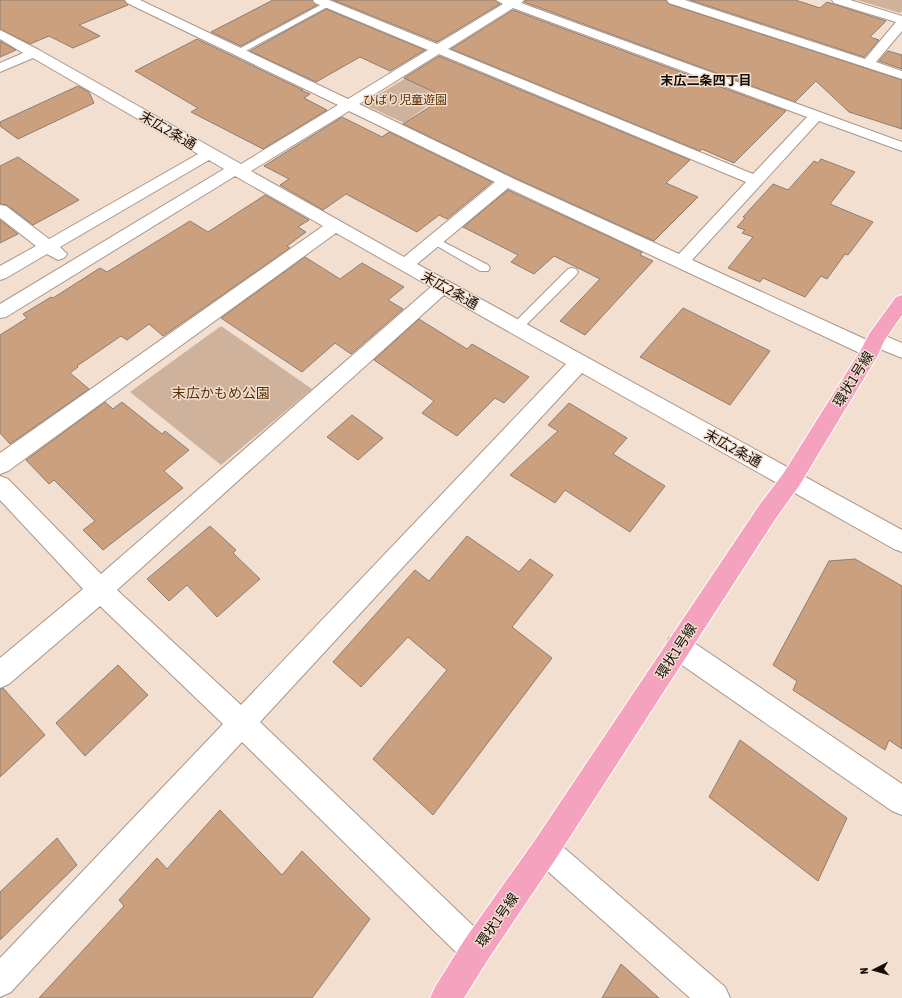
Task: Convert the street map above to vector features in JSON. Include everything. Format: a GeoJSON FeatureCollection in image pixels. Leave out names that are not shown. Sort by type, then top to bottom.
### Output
{"type":"FeatureCollection","features":[{"type":"Feature","properties":{"kind":"main road","name":"環状1号線"},"geometry":{"type":"LineString","coordinates":[[446,998],[476,950],[545,850],[678,647],[791,480],[902,300]]}},
{"type":"Feature","properties":{"kind":"street"},"geometry":{"type":"LineString","coordinates":[[131,0],[506,181],[682,261],[874,345],[902,351]]}},
{"type":"Feature","properties":{"kind":"street"},"geometry":{"type":"LineString","coordinates":[[673,0],[902,76]]}},
{"type":"Feature","properties":{"kind":"street"},"geometry":{"type":"LineString","coordinates":[[838,0],[902,20]]}},
{"type":"Feature","properties":{"kind":"street"},"geometry":{"type":"LineString","coordinates":[[0,312],[75,266],[350,105],[439,50],[511,1],[902,148]]}},
{"type":"Feature","properties":{"kind":"street"},"geometry":{"type":"LineString","coordinates":[[324,2],[756,181]]}},
{"type":"Feature","properties":{"kind":"street"},"geometry":{"type":"LineString","coordinates":[[868,64],[902,23]]}},
{"type":"Feature","properties":{"kind":"street","name":"末広2条通"},"geometry":{"type":"LineString","coordinates":[[0,34],[516,328],[902,542]]}},
{"type":"Feature","properties":{"kind":"street"},"geometry":{"type":"LineString","coordinates":[[0,68],[34,53]]}},
{"type":"Feature","properties":{"kind":"street"},"geometry":{"type":"LineString","coordinates":[[682,261],[817,115]]}},
{"type":"Feature","properties":{"kind":"street"},"geometry":{"type":"LineString","coordinates":[[0,274],[210,153]]}},
{"type":"Feature","properties":{"kind":"street"},"geometry":{"type":"LineString","coordinates":[[405,265],[506,181]]}},
{"type":"Feature","properties":{"kind":"street"},"geometry":{"type":"LineString","coordinates":[[0,210],[75,266]]}},
{"type":"Feature","properties":{"kind":"street"},"geometry":{"type":"LineString","coordinates":[[0,465],[335,226]]}},
{"type":"Feature","properties":{"kind":"street"},"geometry":{"type":"LineString","coordinates":[[0,676],[100,590],[443,286]]}},
{"type":"Feature","properties":{"kind":"street"},"geometry":{"type":"LineString","coordinates":[[0,981],[579,362]]}},
{"type":"Feature","properties":{"kind":"street"},"geometry":{"type":"LineString","coordinates":[[0,485],[100,590],[241,723],[476,950]]}},
{"type":"Feature","properties":{"kind":"street"},"geometry":{"type":"LineString","coordinates":[[678,647],[902,800]]}},
{"type":"Feature","properties":{"kind":"street"},"geometry":{"type":"LineString","coordinates":[[545,850],[714,998]]}},
{"type":"Feature","properties":{"kind":"lane"},"geometry":{"type":"LineString","coordinates":[[239,51],[324,2]]}},
{"type":"Feature","properties":{"kind":"lane"},"geometry":{"type":"LineString","coordinates":[[434,240],[484,268]]}},
{"type":"Feature","properties":{"kind":"lane"},"geometry":{"type":"LineString","coordinates":[[516,328],[572,272]]}},
{"type":"Feature","properties":{"kind":"green space"},"geometry":{"type":"Polygon","coordinates":[[[857,0],[902,0],[902,11],[900,13],[857,0]]]}},
{"type":"Feature","properties":{"kind":"green space","name":"ひばり児童遊園"},"geometry":{"type":"Polygon","coordinates":[[[406,78],[441,96],[404,123],[363,104],[406,78]]]}},
{"type":"Feature","properties":{"kind":"green space","name":"末広かもめ公園"},"geometry":{"type":"Polygon","coordinates":[[[221,326],[312,389],[221,465],[130,392],[221,326]]]}},
{"type":"Feature","properties":{"kind":"building"},"geometry":{"type":"Polygon","coordinates":[[[0,0],[124,0],[128,5],[79,25],[100,36],[73,48],[49,36],[30,44],[0,29],[0,0]]]}},
{"type":"Feature","properties":{"kind":"building"},"geometry":{"type":"Polygon","coordinates":[[[273,0],[312,0],[317,5],[241,46],[211,32],[273,0]]]}},
{"type":"Feature","properties":{"kind":"building"},"geometry":{"type":"Polygon","coordinates":[[[333,0],[495,0],[500,4],[437,42],[333,0]]]}},
{"type":"Feature","properties":{"kind":"building"},"geometry":{"type":"Polygon","coordinates":[[[526,0],[666,0],[669,4],[902,80],[902,129],[849,112],[816,81],[795,102],[524,2],[526,0]]]}},
{"type":"Feature","properties":{"kind":"building"},"geometry":{"type":"Polygon","coordinates":[[[690,0],[795,0],[820,8],[827,2],[886,21],[870,37],[879,40],[864,57],[690,0]]]}},
{"type":"Feature","properties":{"kind":"building"},"geometry":{"type":"Polygon","coordinates":[[[326,9],[425,50],[390,71],[360,57],[316,82],[250,51],[326,9]]]}},
{"type":"Feature","properties":{"kind":"building"},"geometry":{"type":"Polygon","coordinates":[[[513,10],[786,111],[734,163],[702,149],[700,151],[451,49],[513,10]]]}},
{"type":"Feature","properties":{"kind":"building"},"geometry":{"type":"Polygon","coordinates":[[[197,39],[303,90],[301,90],[310,94],[304,98],[327,110],[263,149],[191,112],[198,108],[135,71],[197,39]]]}},
{"type":"Feature","properties":{"kind":"building"},"geometry":{"type":"Polygon","coordinates":[[[0,41],[16,50],[0,57],[0,41]]]}},
{"type":"Feature","properties":{"kind":"building"},"geometry":{"type":"Polygon","coordinates":[[[888,51],[902,55],[902,69],[879,61],[888,51]]]}},
{"type":"Feature","properties":{"kind":"building"},"geometry":{"type":"Polygon","coordinates":[[[439,56],[690,160],[666,183],[698,197],[654,241],[513,177],[403,124],[445,97],[404,78],[439,56]]]}},
{"type":"Feature","properties":{"kind":"building"},"geometry":{"type":"Polygon","coordinates":[[[78,86],[89,92],[94,103],[18,139],[0,126],[0,122],[78,86]]]}},
{"type":"Feature","properties":{"kind":"building"},"geometry":{"type":"Polygon","coordinates":[[[342,117],[382,137],[389,132],[492,182],[447,219],[439,215],[417,232],[346,194],[323,210],[280,185],[289,179],[264,166],[342,117]]]}},
{"type":"Feature","properties":{"kind":"building"},"geometry":{"type":"Polygon","coordinates":[[[18,157],[79,200],[33,225],[7,205],[0,204],[0,166],[18,157]]]}},
{"type":"Feature","properties":{"kind":"building"},"geometry":{"type":"Polygon","coordinates":[[[821,159],[855,172],[830,204],[873,222],[848,255],[845,254],[827,279],[821,276],[805,297],[763,278],[760,282],[728,268],[753,237],[742,233],[745,230],[737,227],[745,218],[743,217],[773,184],[788,190],[814,161],[818,163],[821,159]]]}},
{"type":"Feature","properties":{"kind":"building"},"geometry":{"type":"Polygon","coordinates":[[[508,190],[642,252],[640,255],[653,261],[585,335],[560,321],[600,279],[554,256],[534,274],[511,262],[518,255],[463,227],[508,190]]]}},
{"type":"Feature","properties":{"kind":"building"},"geometry":{"type":"Polygon","coordinates":[[[265,195],[309,220],[298,227],[306,232],[287,246],[290,248],[163,336],[149,324],[127,340],[121,336],[77,366],[78,367],[70,373],[89,389],[10,444],[0,433],[0,335],[27,318],[23,314],[51,297],[53,298],[100,268],[107,272],[190,221],[208,232],[265,195]]]}},
{"type":"Feature","properties":{"kind":"building"},"geometry":{"type":"Polygon","coordinates":[[[0,220],[18,234],[0,243],[0,220]]]}},
{"type":"Feature","properties":{"kind":"building"},"geometry":{"type":"Polygon","coordinates":[[[305,257],[340,279],[362,263],[404,287],[388,300],[403,309],[351,354],[335,343],[302,372],[221,318],[305,257]]]}},
{"type":"Feature","properties":{"kind":"building"},"geometry":{"type":"Polygon","coordinates":[[[683,308],[770,351],[730,405],[640,357],[683,308]]]}},
{"type":"Feature","properties":{"kind":"building"},"geometry":{"type":"Polygon","coordinates":[[[419,319],[467,349],[472,344],[529,377],[504,403],[495,398],[457,436],[422,413],[434,401],[374,360],[419,319]]]}},
{"type":"Feature","properties":{"kind":"building"},"geometry":{"type":"Polygon","coordinates":[[[105,402],[113,409],[122,402],[162,434],[165,431],[189,450],[164,471],[183,488],[103,550],[83,530],[95,521],[54,480],[49,484],[26,460],[105,402]]]}},
{"type":"Feature","properties":{"kind":"building"},"geometry":{"type":"Polygon","coordinates":[[[569,403],[627,438],[613,454],[665,486],[630,532],[565,490],[555,503],[510,475],[558,431],[548,425],[569,403]]]}},
{"type":"Feature","properties":{"kind":"building"},"geometry":{"type":"Polygon","coordinates":[[[352,415],[383,438],[358,460],[327,437],[352,415]]]}},
{"type":"Feature","properties":{"kind":"building"},"geometry":{"type":"Polygon","coordinates":[[[210,526],[236,550],[233,553],[260,579],[217,617],[187,585],[169,601],[147,579],[210,526]]]}},
{"type":"Feature","properties":{"kind":"building"},"geometry":{"type":"Polygon","coordinates":[[[467,536],[519,572],[530,559],[553,575],[512,627],[552,658],[433,815],[373,759],[447,670],[408,637],[361,687],[333,662],[415,570],[429,581],[467,536]]]}},
{"type":"Feature","properties":{"kind":"building"},"geometry":{"type":"Polygon","coordinates":[[[855,559],[902,586],[902,749],[889,740],[885,750],[793,690],[797,681],[773,665],[829,561],[855,559]]]}},
{"type":"Feature","properties":{"kind":"building"},"geometry":{"type":"Polygon","coordinates":[[[118,665],[148,695],[85,756],[56,723],[118,665]]]}},
{"type":"Feature","properties":{"kind":"building"},"geometry":{"type":"Polygon","coordinates":[[[3,688],[45,735],[0,777],[0,689],[3,688]]]}},
{"type":"Feature","properties":{"kind":"building"},"geometry":{"type":"Polygon","coordinates":[[[740,740],[847,818],[818,881],[709,797],[740,740]]]}},
{"type":"Feature","properties":{"kind":"building"},"geometry":{"type":"Polygon","coordinates":[[[220,810],[282,875],[302,851],[370,919],[312,998],[39,998],[124,906],[119,900],[157,858],[167,869],[220,810]]]}},
{"type":"Feature","properties":{"kind":"building"},"geometry":{"type":"Polygon","coordinates":[[[57,838],[77,865],[0,940],[0,892],[57,838]]]}},
{"type":"Feature","properties":{"kind":"building"},"geometry":{"type":"Polygon","coordinates":[[[621,964],[659,998],[602,998],[621,964]]]}},
{"type":"Feature","properties":{"kind":"district","name":"末広二条四丁目"},"geometry":{"type":"Point","coordinates":[706,80]}}]}
